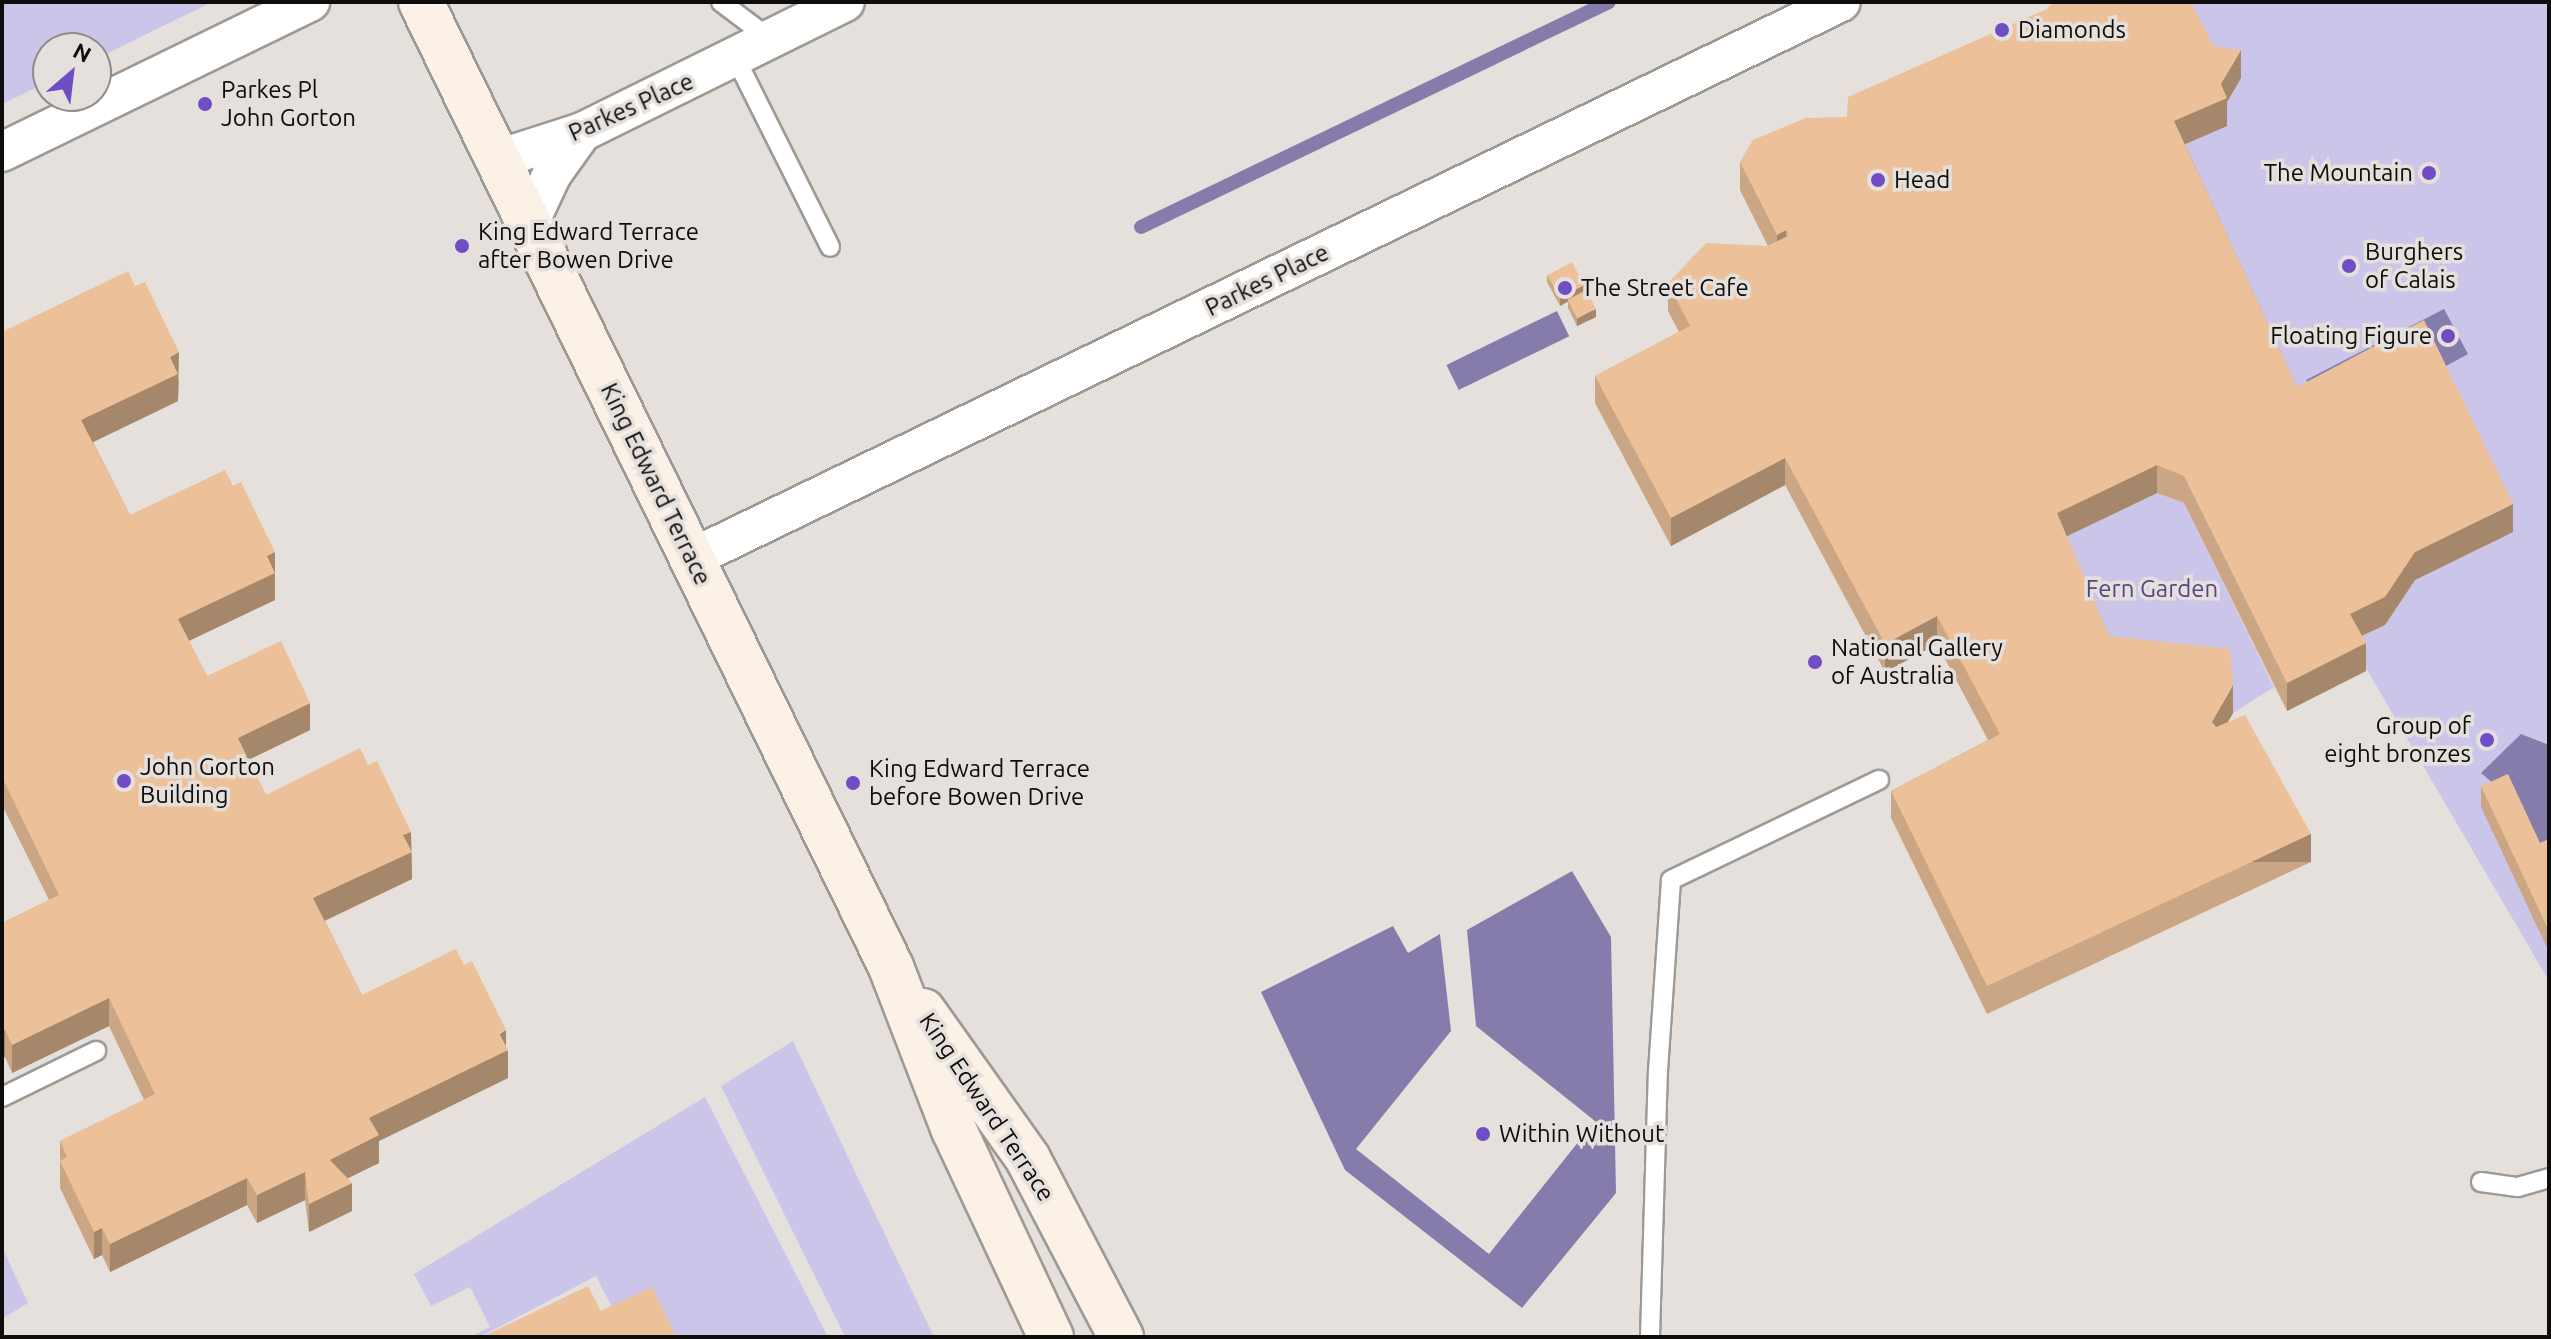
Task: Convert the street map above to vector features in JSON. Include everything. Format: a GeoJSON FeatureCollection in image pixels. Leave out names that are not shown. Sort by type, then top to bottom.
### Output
{"type":"FeatureCollection","features":[{"type":"Feature","properties":{"kind":"main road","name":"King Edward Terrace"},"geometry":{"type":"LineString","coordinates":[[421,2],[891,967],[954,1130],[1051,1337]]}},
{"type":"Feature","properties":{"kind":"main road","name":"King Edward Terrace"},"geometry":{"type":"LineString","coordinates":[[891,967],[1028,1159],[1121,1337]]}},
{"type":"Feature","properties":{"kind":"street"},"geometry":{"type":"LineString","coordinates":[[2,152],[310,2]]}},
{"type":"Feature","properties":{"kind":"street","name":"Parkes Place"},"geometry":{"type":"LineString","coordinates":[[498,159],[582,132],[736,59],[845,2]]}},
{"type":"Feature","properties":{"kind":"street","name":"Parkes Place"},"geometry":{"type":"LineString","coordinates":[[692,558],[1841,2]]}},
{"type":"Feature","properties":{"kind":"street"},"geometry":{"type":"LineString","coordinates":[[529,223],[552,174],[582,132]]}},
{"type":"Feature","properties":{"kind":"lane"},"geometry":{"type":"LineString","coordinates":[[721,2],[770,39]]}},
{"type":"Feature","properties":{"kind":"lane"},"geometry":{"type":"LineString","coordinates":[[736,59],[830,247]]}},
{"type":"Feature","properties":{"kind":"lane"},"geometry":{"type":"LineString","coordinates":[[1650,1337],[1658,1071],[1671,880],[1879,780]]}},
{"type":"Feature","properties":{"kind":"lane"},"geometry":{"type":"LineString","coordinates":[[2,1097],[96,1051]]}},
{"type":"Feature","properties":{"kind":"lane"},"geometry":{"type":"LineString","coordinates":[[2481,1182],[2518,1187],[2549,1178]]}},
{"type":"Feature","properties":{"kind":"green space"},"geometry":{"type":"Polygon","coordinates":[[[2,2],[212,2],[112,51],[112,32],[32,32],[32,90],[2,104],[2,2]]]}},
{"type":"Feature","properties":{"kind":"green space"},"geometry":{"type":"Polygon","coordinates":[[[2177,2],[2549,2],[2549,981],[2350,641],[2385,625],[2415,580],[2513,531],[2297,414],[2174,149],[2226,126],[2213,73],[2177,2]]]}},
{"type":"Feature","properties":{"kind":"green space","name":"Fern Garden"},"geometry":{"type":"Polygon","coordinates":[[[2157,493],[2184,503],[2274,687],[2233,713],[2230,676],[2109,663],[2057,541],[2157,493]]]}},
{"type":"Feature","properties":{"kind":"green space"},"geometry":{"type":"Polygon","coordinates":[[[793,1041],[934,1337],[845,1337],[721,1086],[793,1041]]]}},
{"type":"Feature","properties":{"kind":"green space"},"geometry":{"type":"Polygon","coordinates":[[[705,1097],[828,1337],[662,1337],[623,1329],[596,1276],[480,1337],[470,1337],[490,1327],[470,1287],[431,1306],[414,1274],[705,1097]]]}},
{"type":"Feature","properties":{"kind":"green space"},"geometry":{"type":"Polygon","coordinates":[[[2,1247],[28,1303],[2,1319],[2,1247]]]}},
{"type":"Feature","properties":{"kind":"shaded area"},"geometry":{"type":"Polygon","coordinates":[[[2444,309],[2468,354],[2437,371],[2318,402],[2306,380],[2444,309]]]}},
{"type":"Feature","properties":{"kind":"shaded area"},"geometry":{"type":"Polygon","coordinates":[[[1557,311],[1569,336],[1459,390],[1446,365],[1557,311]]]}},
{"type":"Feature","properties":{"kind":"shaded area"},"geometry":{"type":"Polygon","coordinates":[[[2521,734],[2549,745],[2549,861],[2508,796],[2481,773],[2521,734]]]}},
{"type":"Feature","properties":{"kind":"shaded area"},"geometry":{"type":"Polygon","coordinates":[[[1572,871],[1611,937],[1616,1193],[1522,1308],[1345,1170],[1261,992],[1393,926],[1408,953],[1440,934],[1451,1031],[1356,1149],[1489,1254],[1595,1121],[1476,1026],[1467,930],[1572,871]]]}},
{"type":"Feature","properties":{"kind":"building"},"geometry":{"type":"Polygon","coordinates":[[[2052,2],[2191,2],[2213,46],[2241,50],[2221,84],[2227,98],[2174,121],[2297,387],[2424,320],[2513,504],[2415,552],[2385,597],[2350,614],[2366,643],[2287,683],[2184,476],[2157,465],[2057,513],[2109,636],[2230,649],[2233,685],[2212,722],[2216,727],[2245,715],[2311,834],[1987,986],[1891,791],[2000,734],[1937,616],[1885,644],[1785,458],[1671,518],[1595,376],[1690,326],[1668,283],[1706,243],[1767,246],[1788,236],[1786,230],[1777,235],[1740,162],[1753,140],[1806,118],[1847,117],[1848,97],[2047,9],[2052,2]]]}},
{"type":"Feature","properties":{"kind":"building"},"geometry":{"type":"Polygon","coordinates":[[[1572,262],[1584,285],[1559,298],[1547,275],[1572,262]]]}},
{"type":"Feature","properties":{"kind":"building","name":"John Gorton Building"},"geometry":{"type":"Polygon","coordinates":[[[128,271],[135,286],[145,282],[179,352],[170,357],[178,374],[81,420],[130,515],[225,470],[233,486],[241,482],[275,552],[267,556],[275,573],[178,619],[207,676],[281,641],[310,703],[238,738],[266,795],[360,748],[368,765],[377,761],[411,832],[403,835],[412,852],[313,898],[362,995],[456,949],[464,965],[472,961],[506,1030],[499,1033],[508,1050],[369,1118],[379,1135],[330,1160],[352,1183],[309,1204],[305,1172],[257,1195],[247,1178],[110,1244],[102,1228],[94,1232],[60,1161],[67,1157],[60,1141],[155,1094],[109,998],[12,1045],[5,1030],[2,1031],[2,923],[59,895],[2,777],[2,332],[128,271]]]}},
{"type":"Feature","properties":{"kind":"building"},"geometry":{"type":"Polygon","coordinates":[[[1586,290],[1596,309],[1577,318],[1567,300],[1586,290]]]}},
{"type":"Feature","properties":{"kind":"building"},"geometry":{"type":"Polygon","coordinates":[[[2508,774],[2540,843],[2549,839],[2549,931],[2481,786],[2508,774]]]}},
{"type":"Feature","properties":{"kind":"building"},"geometry":{"type":"Polygon","coordinates":[[[588,1286],[601,1311],[652,1287],[676,1337],[482,1337],[588,1286]]]}},
{"type":"Feature","properties":{"kind":"waterway"},"geometry":{"type":"LineString","coordinates":[[1141,227],[1609,2]]}},
{"type":"Feature","properties":{"kind":"place","name":"Diamonds"},"geometry":{"type":"Point","coordinates":[2002,30]}},
{"type":"Feature","properties":{"kind":"place","name":"Parkes Pl John Gorton"},"geometry":{"type":"Point","coordinates":[205,104]}},
{"type":"Feature","properties":{"kind":"place","name":"The Mountain"},"geometry":{"type":"Point","coordinates":[2429,173]}},
{"type":"Feature","properties":{"kind":"place","name":"Head"},"geometry":{"type":"Point","coordinates":[1878,180]}},
{"type":"Feature","properties":{"kind":"place","name":"King Edward Terrace after Bowen Drive"},"geometry":{"type":"Point","coordinates":[462,246]}},
{"type":"Feature","properties":{"kind":"place","name":"Burghers of Calais"},"geometry":{"type":"Point","coordinates":[2349,266]}},
{"type":"Feature","properties":{"kind":"place","name":"The Street Cafe"},"geometry":{"type":"Point","coordinates":[1565,288]}},
{"type":"Feature","properties":{"kind":"place","name":"Floating Figure"},"geometry":{"type":"Point","coordinates":[2448,336]}},
{"type":"Feature","properties":{"kind":"place","name":"National Gallery of Australia"},"geometry":{"type":"Point","coordinates":[1815,662]}},
{"type":"Feature","properties":{"kind":"place","name":"Group of eight bronzes"},"geometry":{"type":"Point","coordinates":[2487,740]}},
{"type":"Feature","properties":{"kind":"place","name":"John Gorton Building"},"geometry":{"type":"Point","coordinates":[124,781]}},
{"type":"Feature","properties":{"kind":"place","name":"King Edward Terrace before Bowen Drive"},"geometry":{"type":"Point","coordinates":[853,783]}},
{"type":"Feature","properties":{"kind":"place","name":"Within Without"},"geometry":{"type":"Point","coordinates":[1483,1134]}}]}
